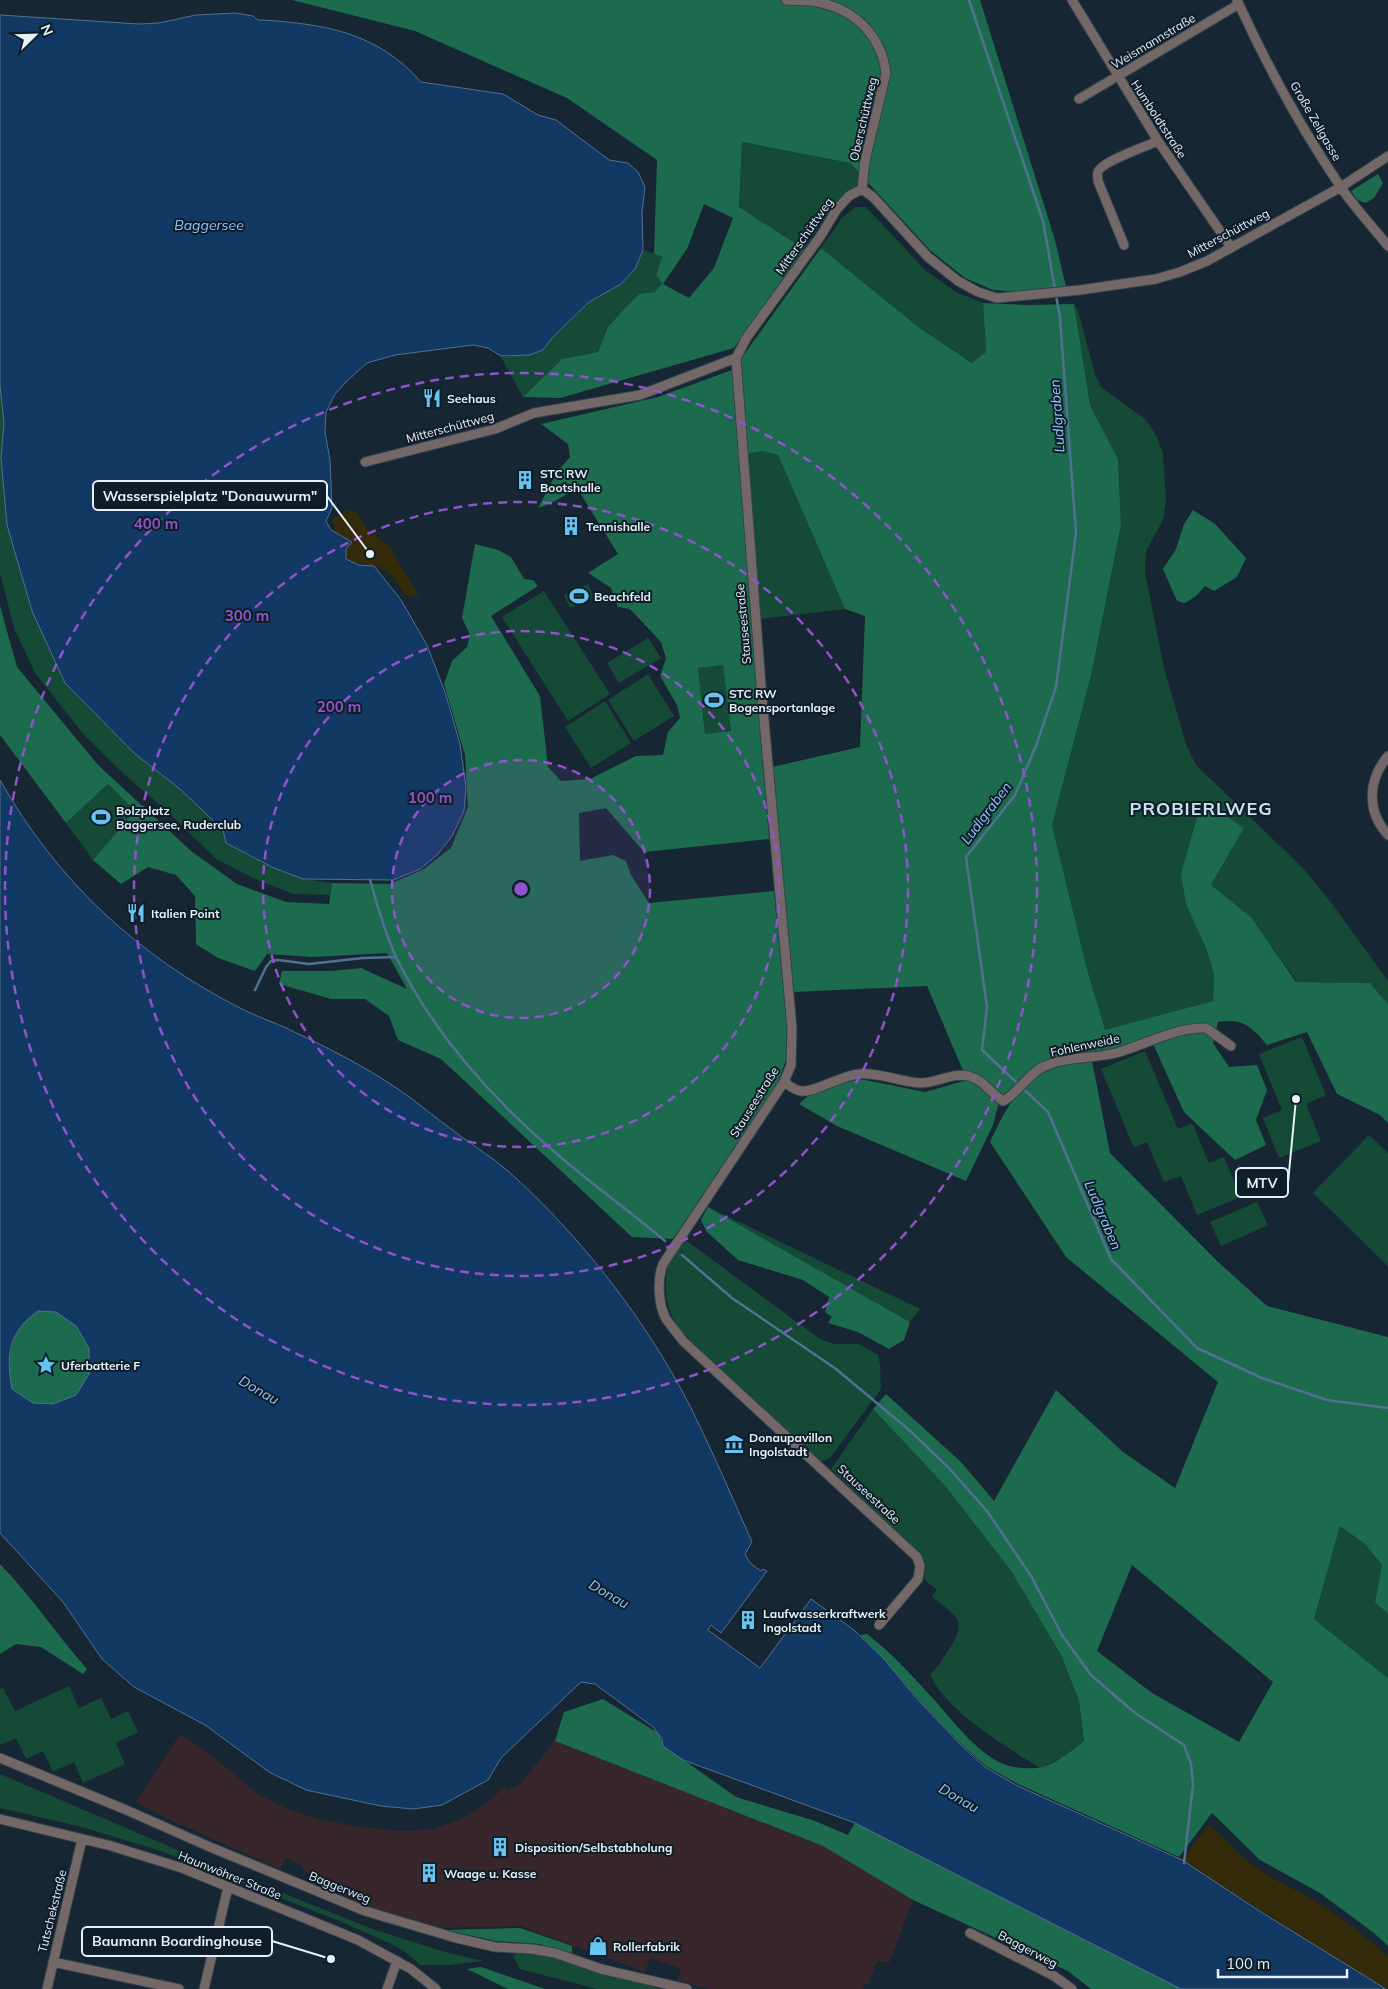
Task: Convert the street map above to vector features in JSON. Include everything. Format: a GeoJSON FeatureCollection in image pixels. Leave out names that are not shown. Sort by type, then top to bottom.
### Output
{"type":"FeatureCollection","features":[{"type":"Feature","properties":{"kind":"street","name":"Oberschüttweg"},"geometry":{"type":"LineString","coordinates":[[786,0],[818,2],[838,9],[854,18],[869,30],[879,44],[884,58],[886,73],[865,161],[862,190]]}},
{"type":"Feature","properties":{"kind":"street","name":"Humboldtstraße"},"geometry":{"type":"LineString","coordinates":[[1072,0],[1158,141],[1231,248]]}},
{"type":"Feature","properties":{"kind":"street","name":"Weismannstraße"},"geometry":{"type":"LineString","coordinates":[[1079,99],[1118,77],[1238,2]]}},
{"type":"Feature","properties":{"kind":"street","name":"Große Zellgasse"},"geometry":{"type":"LineString","coordinates":[[1238,2],[1296,114],[1340,187],[1388,246]]}},
{"type":"Feature","properties":{"kind":"street"},"geometry":{"type":"LineString","coordinates":[[1124,244],[1098,180],[1098,172],[1101,167],[1111,161],[1158,141]]}},
{"type":"Feature","properties":{"kind":"street","name":"Mitterschüttweg"},"geometry":{"type":"LineString","coordinates":[[365,462],[495,429],[534,413],[640,395],[736,358],[747,337],[820,237],[837,209],[849,196],[862,190],[873,197],[928,257],[958,281],[978,292],[996,298],[1068,292],[1156,279],[1198,264],[1231,248],[1340,187],[1388,156]]}},
{"type":"Feature","properties":{"kind":"street","name":"Stauseestraße"},"geometry":{"type":"LineString","coordinates":[[736,358],[762,698],[792,1028],[791,1065],[784,1082],[663,1264],[660,1270],[660,1294],[666,1318],[683,1341],[917,1557],[920,1566],[918,1578],[879,1625]]}},
{"type":"Feature","properties":{"kind":"street"},"geometry":{"type":"LineString","coordinates":[[1388,756],[1377,770],[1372,791],[1374,813],[1379,825],[1388,835]]}},
{"type":"Feature","properties":{"kind":"street","name":"Fohlenweide"},"geometry":{"type":"LineString","coordinates":[[784,1082],[792,1089],[802,1092],[838,1079],[860,1074],[921,1083],[933,1082],[952,1075],[968,1076],[980,1080],[994,1095],[1003,1100],[1008,1099],[1015,1090],[1040,1069],[1062,1061],[1116,1052],[1179,1032],[1206,1028],[1231,1046]]}},
{"type":"Feature","properties":{"kind":"street","name":"Baggerweg"},"geometry":{"type":"LineString","coordinates":[[0,1758],[365,1911],[456,1938],[495,1947],[532,1949],[555,1954],[601,1969],[687,1989]]}},
{"type":"Feature","properties":{"kind":"street","name":"Haunwöhrer Straße"},"geometry":{"type":"LineString","coordinates":[[0,1819],[157,1859],[358,1940],[397,1961],[436,1989]]}},
{"type":"Feature","properties":{"kind":"street","name":"Tutschekstraße"},"geometry":{"type":"LineString","coordinates":[[47,1989],[82,1839]]}},
{"type":"Feature","properties":{"kind":"street"},"geometry":{"type":"LineString","coordinates":[[204,1989],[228,1887]]}},
{"type":"Feature","properties":{"kind":"street","name":"Baggerweg"},"geometry":{"type":"LineString","coordinates":[[970,1932],[1054,1976],[1072,1989]]}},
{"type":"Feature","properties":{"kind":"street"},"geometry":{"type":"LineString","coordinates":[[387,1989],[397,1961]]}},
{"type":"Feature","properties":{"kind":"street"},"geometry":{"type":"LineString","coordinates":[[53,1962],[178,1989]]}},
{"type":"Feature","properties":{"kind":"shaded area"},"geometry":{"type":"Polygon","coordinates":[[[180,1734],[207,1752],[259,1795],[289,1810],[326,1821],[399,1831],[435,1829],[468,1816],[492,1799],[504,1786],[508,1790],[520,1784],[555,1741],[823,1846],[913,1900],[889,1963],[880,1961],[875,1964],[869,1985],[864,1984],[863,1989],[710,1989],[678,1981],[681,1969],[650,1958],[645,1972],[520,1926],[442,1928],[366,1907],[331,1889],[323,1880],[305,1872],[302,1865],[285,1858],[280,1869],[170,1820],[136,1802],[180,1734]]]}},
{"type":"Feature","properties":{"kind":"green space"},"geometry":{"type":"Polygon","coordinates":[[[292,0],[980,0],[1055,240],[1066,287],[1020,292],[993,290],[965,278],[930,250],[850,163],[742,142],[739,207],[804,249],[734,348],[560,398],[523,397],[562,359],[598,352],[608,327],[624,309],[639,294],[655,292],[662,283],[656,275],[662,257],[654,254],[657,160],[567,98],[415,31],[292,0]],[[704,204],[687,249],[663,284],[689,298],[714,268],[733,218],[704,204]]]}},
{"type":"Feature","properties":{"kind":"green space"},"geometry":{"type":"Polygon","coordinates":[[[742,142],[850,163],[858,172],[858,186],[835,206],[804,249],[739,207],[742,142]]]}},
{"type":"Feature","properties":{"kind":"green space"},"geometry":{"type":"Polygon","coordinates":[[[1378,174],[1383,183],[1374,198],[1366,203],[1357,200],[1351,191],[1378,174]]]}},
{"type":"Feature","properties":{"kind":"green space"},"geometry":{"type":"Polygon","coordinates":[[[855,207],[866,207],[925,270],[956,292],[983,303],[986,352],[973,363],[917,326],[821,248],[842,218],[855,207]]]}},
{"type":"Feature","properties":{"kind":"green space"},"geometry":{"type":"Polygon","coordinates":[[[821,248],[917,326],[972,363],[986,352],[983,303],[1028,305],[1074,304],[1090,405],[1118,459],[1121,525],[1091,676],[1052,825],[1087,969],[1105,1030],[1213,1001],[1214,974],[1206,948],[1186,904],[1181,874],[1202,800],[1244,828],[1211,885],[1251,917],[1296,982],[1370,983],[1388,1004],[1388,1123],[1380,1115],[1337,1094],[1307,1032],[1267,1045],[1257,1033],[1246,1025],[1234,1021],[1218,1022],[1213,1043],[1229,1067],[1257,1065],[1267,1090],[1256,1120],[1266,1145],[1235,1160],[1184,1112],[1150,1037],[1098,1053],[1049,1060],[1029,1071],[999,1102],[993,1125],[966,1181],[837,1126],[799,1104],[810,1094],[860,1079],[925,1092],[967,1080],[927,986],[793,992],[772,767],[860,747],[865,616],[845,609],[778,455],[762,451],[745,454],[740,360],[821,248]]]}},
{"type":"Feature","properties":{"kind":"green space"},"geometry":{"type":"Polygon","coordinates":[[[643,250],[662,257],[656,275],[662,282],[655,292],[639,294],[624,309],[608,327],[598,352],[562,359],[523,397],[501,357],[529,355],[543,350],[552,338],[589,302],[621,284],[635,269],[643,250]]]}},
{"type":"Feature","properties":{"kind":"green space"},"geometry":{"type":"Polygon","coordinates":[[[1074,304],[1078,311],[1095,374],[1101,387],[1145,419],[1156,435],[1163,453],[1166,501],[1163,520],[1146,551],[1145,572],[1164,668],[1187,747],[1196,765],[1302,867],[1333,905],[1388,981],[1388,1004],[1370,983],[1297,982],[1251,917],[1211,885],[1244,828],[1203,801],[1206,948],[1214,974],[1213,1001],[1105,1031],[1087,969],[1052,825],[1091,676],[1121,525],[1118,459],[1090,405],[1074,304]]]}},
{"type":"Feature","properties":{"kind":"green space"},"geometry":{"type":"Polygon","coordinates":[[[732,370],[769,839],[644,852],[606,808],[579,813],[580,861],[613,855],[626,861],[631,875],[649,903],[774,891],[787,1026],[786,1060],[778,1082],[673,1239],[632,1237],[441,1059],[398,1040],[389,1016],[365,999],[331,999],[279,984],[282,971],[332,971],[361,968],[407,989],[387,953],[313,957],[267,954],[255,971],[218,958],[196,944],[195,896],[176,875],[148,867],[121,884],[93,860],[135,811],[108,784],[66,823],[0,735],[0,606],[17,667],[98,765],[191,851],[237,884],[286,902],[329,904],[332,883],[390,884],[424,869],[451,848],[468,807],[465,755],[444,684],[452,661],[467,647],[470,635],[462,618],[475,544],[498,550],[511,557],[524,579],[533,580],[538,586],[491,616],[540,696],[548,767],[561,781],[590,779],[636,756],[663,755],[668,732],[680,718],[677,705],[660,676],[666,658],[661,642],[630,609],[618,607],[611,588],[588,573],[618,554],[577,488],[550,504],[538,508],[557,472],[570,457],[568,444],[541,424],[658,397],[732,370]],[[723,665],[698,668],[705,734],[731,731],[723,665]]]}},
{"type":"Feature","properties":{"kind":"green space"},"geometry":{"type":"Polygon","coordinates":[[[0,386],[4,423],[1,458],[7,525],[181,790],[223,830],[226,843],[274,868],[303,879],[332,883],[330,895],[294,894],[257,880],[216,859],[84,735],[35,673],[14,628],[0,573],[0,386]]]}},
{"type":"Feature","properties":{"kind":"green space"},"geometry":{"type":"Polygon","coordinates":[[[762,451],[778,455],[845,609],[759,619],[745,454],[762,451]]]}},
{"type":"Feature","properties":{"kind":"green space"},"geometry":{"type":"Polygon","coordinates":[[[1193,510],[1215,524],[1246,558],[1237,577],[1214,591],[1205,586],[1196,596],[1185,603],[1177,601],[1163,569],[1176,549],[1184,524],[1193,510]]]}},
{"type":"Feature","properties":{"kind":"green space","name":"Beachfeld"},"geometry":{"type":"Polygon","coordinates":[[[588,584],[594,598],[570,608],[564,595],[588,584]]]}},
{"type":"Feature","properties":{"kind":"green space"},"geometry":{"type":"Polygon","coordinates":[[[544,591],[610,694],[568,721],[502,617],[544,591]]]}},
{"type":"Feature","properties":{"kind":"green space"},"geometry":{"type":"Polygon","coordinates":[[[648,638],[661,658],[619,683],[607,663],[648,638]]]}},
{"type":"Feature","properties":{"kind":"green space","name":"STC RW Bogensportanlage"},"geometry":{"type":"Polygon","coordinates":[[[723,665],[731,732],[705,734],[698,668],[723,665]]]}},
{"type":"Feature","properties":{"kind":"green space"},"geometry":{"type":"Polygon","coordinates":[[[648,674],[674,716],[634,741],[608,700],[648,674]]]}},
{"type":"Feature","properties":{"kind":"green space"},"geometry":{"type":"Polygon","coordinates":[[[605,701],[631,743],[591,768],[565,727],[605,701]]]}},
{"type":"Feature","properties":{"kind":"green space","name":"Bolzplatz Baggersee, Ruderclub"},"geometry":{"type":"Polygon","coordinates":[[[108,784],[135,811],[93,860],[66,823],[108,784]]]}},
{"type":"Feature","properties":{"kind":"green space"},"geometry":{"type":"Polygon","coordinates":[[[1302,1037],[1326,1095],[1306,1104],[1321,1141],[1279,1158],[1263,1118],[1282,1110],[1259,1054],[1302,1037]]]}},
{"type":"Feature","properties":{"kind":"green space"},"geometry":{"type":"Polygon","coordinates":[[[1145,1051],[1178,1129],[1192,1123],[1209,1163],[1224,1157],[1241,1197],[1197,1215],[1181,1176],[1164,1182],[1147,1142],[1134,1148],[1101,1069],[1145,1051]]]}},
{"type":"Feature","properties":{"kind":"green space"},"geometry":{"type":"Polygon","coordinates":[[[1092,1061],[1110,1153],[1217,1261],[1267,1306],[1388,1337],[1388,1613],[1375,1603],[1382,1565],[1365,1544],[1340,1526],[1314,1619],[1388,1678],[1388,1946],[1374,1933],[1320,1893],[1260,1860],[1212,1813],[1179,1857],[1018,1784],[986,1766],[960,1743],[860,1635],[867,1634],[886,1650],[984,1753],[1003,1764],[1024,1768],[1043,1767],[1062,1757],[1084,1741],[1079,1701],[1061,1655],[1011,1571],[946,1487],[873,1409],[886,1394],[961,1462],[994,1501],[1056,1390],[1123,1452],[1175,1488],[1218,1382],[1066,1257],[990,1142],[1017,1094],[1036,1075],[1047,1068],[1060,1064],[1092,1061]],[[1132,1565],[1097,1651],[1152,1693],[1239,1742],[1273,1682],[1132,1565]]]}},
{"type":"Feature","properties":{"kind":"green space"},"geometry":{"type":"Polygon","coordinates":[[[1369,1135],[1388,1153],[1388,1266],[1313,1193],[1369,1135]]]}},
{"type":"Feature","properties":{"kind":"green space"},"geometry":{"type":"Polygon","coordinates":[[[1257,1202],[1268,1225],[1221,1246],[1210,1222],[1257,1202]]]}},
{"type":"Feature","properties":{"kind":"green space"},"geometry":{"type":"Polygon","coordinates":[[[708,1207],[920,1309],[910,1322],[708,1207]]]}},
{"type":"Feature","properties":{"kind":"green space"},"geometry":{"type":"Polygon","coordinates":[[[708,1207],[910,1322],[904,1340],[889,1349],[858,1332],[828,1323],[832,1317],[825,1312],[829,1297],[803,1280],[738,1260],[706,1231],[701,1220],[708,1207]]]}},
{"type":"Feature","properties":{"kind":"green space"},"geometry":{"type":"Polygon","coordinates":[[[684,1239],[820,1339],[833,1344],[859,1344],[878,1355],[881,1389],[830,1458],[823,1461],[818,1460],[693,1343],[677,1324],[670,1311],[666,1295],[666,1273],[669,1262],[684,1239]]]}},
{"type":"Feature","properties":{"kind":"green space"},"geometry":{"type":"Polygon","coordinates":[[[38,1311],[57,1312],[76,1326],[89,1348],[89,1374],[76,1395],[53,1404],[33,1403],[12,1389],[10,1355],[15,1336],[28,1319],[38,1311]]]}},
{"type":"Feature","properties":{"kind":"green space"},"geometry":{"type":"Polygon","coordinates":[[[873,1409],[946,1487],[1011,1571],[1061,1655],[1079,1701],[1084,1741],[1062,1758],[1040,1768],[978,1727],[948,1701],[937,1687],[930,1674],[935,1670],[954,1642],[958,1633],[958,1620],[932,1597],[937,1589],[928,1583],[925,1578],[923,1564],[918,1552],[831,1469],[873,1409]]]}},
{"type":"Feature","properties":{"kind":"green space"},"geometry":{"type":"Polygon","coordinates":[[[1340,1526],[1365,1544],[1382,1565],[1375,1603],[1388,1613],[1388,1678],[1314,1619],[1340,1526]]]}},
{"type":"Feature","properties":{"kind":"green space"},"geometry":{"type":"Polygon","coordinates":[[[0,1564],[87,1669],[83,1674],[41,1647],[16,1644],[0,1654],[0,1564]]]}},
{"type":"Feature","properties":{"kind":"green space"},"geometry":{"type":"Polygon","coordinates":[[[69,1686],[79,1708],[101,1698],[111,1719],[128,1711],[138,1732],[116,1743],[125,1764],[83,1783],[74,1762],[53,1772],[43,1751],[26,1759],[16,1738],[0,1745],[0,1689],[3,1688],[15,1711],[69,1686]]]}},
{"type":"Feature","properties":{"kind":"green space"},"geometry":{"type":"Polygon","coordinates":[[[603,1699],[658,1733],[664,1746],[736,1797],[815,1821],[848,1835],[855,1823],[1181,1989],[1091,1989],[1068,1971],[913,1900],[823,1846],[555,1741],[564,1712],[603,1699]]]}},
{"type":"Feature","properties":{"kind":"green space"},"geometry":{"type":"Polygon","coordinates":[[[0,1774],[203,1861],[375,1930],[442,1951],[483,1961],[448,1965],[420,1965],[404,1951],[337,1920],[158,1850],[82,1827],[0,1808],[0,1774]]]}},
{"type":"Feature","properties":{"kind":"green space"},"geometry":{"type":"Polygon","coordinates":[[[520,1928],[572,1946],[572,1954],[539,1944],[496,1941],[445,1930],[520,1928]]]}},
{"type":"Feature","properties":{"kind":"green space"},"geometry":{"type":"Polygon","coordinates":[[[518,1952],[555,1957],[660,1989],[597,1989],[520,1969],[513,1956],[518,1952]]]}},
{"type":"Feature","properties":{"kind":"green space"},"geometry":{"type":"Polygon","coordinates":[[[481,1967],[545,1989],[508,1989],[467,1969],[481,1967]]]}},
{"type":"Feature","properties":{"kind":"sand"},"geometry":{"type":"Polygon","coordinates":[[[348,510],[356,511],[366,528],[389,546],[419,596],[405,595],[389,573],[380,567],[346,559],[346,549],[331,530],[335,530],[332,519],[348,510]]]}},
{"type":"Feature","properties":{"kind":"sand"},"geometry":{"type":"Polygon","coordinates":[[[1209,1824],[1246,1860],[1274,1879],[1311,1898],[1347,1922],[1388,1956],[1388,1989],[1343,1963],[1182,1860],[1209,1824]]]}},
{"type":"Feature","properties":{"kind":"water","name":"Baggersee"},"geometry":{"type":"Polygon","coordinates":[[[236,13],[253,16],[258,20],[307,24],[348,34],[368,41],[386,52],[404,65],[421,82],[503,94],[538,115],[556,120],[609,160],[628,163],[638,172],[645,187],[642,212],[643,250],[635,269],[621,284],[589,302],[552,338],[543,350],[529,355],[501,356],[488,348],[473,345],[395,355],[367,363],[335,394],[326,412],[325,432],[330,460],[332,508],[326,521],[331,530],[352,542],[346,549],[346,559],[359,565],[374,566],[401,600],[427,645],[446,695],[460,744],[466,787],[464,811],[452,836],[437,855],[420,869],[393,880],[303,879],[274,868],[226,843],[223,830],[181,790],[134,753],[65,683],[32,611],[7,525],[1,458],[4,423],[0,386],[0,15],[139,24],[159,23],[196,15],[236,13]]]}},
{"type":"Feature","properties":{"kind":"water","name":"Donau"},"geometry":{"type":"Polygon","coordinates":[[[0,780],[22,817],[47,851],[74,883],[134,940],[167,965],[203,987],[246,1011],[343,1056],[398,1089],[508,1171],[535,1196],[586,1251],[632,1311],[672,1374],[706,1439],[752,1542],[745,1554],[750,1563],[761,1571],[763,1569],[767,1571],[721,1633],[711,1625],[708,1630],[760,1668],[811,1599],[854,1630],[883,1658],[919,1701],[985,1767],[1018,1786],[1182,1860],[1261,1912],[1386,1989],[1181,1989],[855,1823],[683,1760],[663,1746],[662,1739],[653,1727],[595,1684],[581,1682],[501,1758],[488,1780],[442,1805],[413,1809],[381,1806],[306,1790],[269,1772],[205,1725],[134,1687],[102,1659],[63,1602],[0,1533],[0,780]],[[38,1311],[20,1327],[12,1345],[9,1365],[12,1389],[33,1403],[53,1404],[76,1395],[89,1374],[89,1348],[76,1326],[56,1312],[38,1311]]]}},
{"type":"Feature","properties":{"kind":"waterway","name":"Ludlgraben"},"geometry":{"type":"LineString","coordinates":[[969,0],[1043,221],[1060,318],[1076,533],[1056,687],[1036,746],[1015,795],[966,857],[987,1007],[982,1050],[1048,1112],[1111,1259],[1197,1348],[1262,1378],[1327,1400],[1388,1408]]}},
{"type":"Feature","properties":{"kind":"waterway"},"geometry":{"type":"LineString","coordinates":[[370,880],[385,930],[397,959],[430,1016],[449,1043],[492,1093],[539,1139],[665,1241]]}},
{"type":"Feature","properties":{"kind":"waterway"},"geometry":{"type":"LineString","coordinates":[[255,990],[271,961],[278,960],[309,964],[363,958],[396,957]]}},
{"type":"Feature","properties":{"kind":"waterway"},"geometry":{"type":"LineString","coordinates":[[682,1255],[732,1298],[836,1369],[908,1429],[948,1467],[987,1511],[1031,1576],[1062,1635],[1091,1675],[1135,1713],[1184,1745],[1191,1764],[1193,1785],[1184,1863]]}},
{"type":"Feature","properties":{"kind":"place","name":"Seehaus"},"geometry":{"type":"Point","coordinates":[432,398]}},
{"type":"Feature","properties":{"kind":"place","name":"STC RW Bootshalle"},"geometry":{"type":"Point","coordinates":[525,480]}},
{"type":"Feature","properties":{"kind":"place","name":"Tennishalle"},"geometry":{"type":"Point","coordinates":[571,526]}},
{"type":"Feature","properties":{"kind":"place","name":"Wasserspielplatz \"Donauwurm\""},"geometry":{"type":"Point","coordinates":[370,554]}},
{"type":"Feature","properties":{"kind":"place","name":"Beachfeld"},"geometry":{"type":"Point","coordinates":[579,596]}},
{"type":"Feature","properties":{"kind":"place","name":"STC RW Bogensportanlage"},"geometry":{"type":"Point","coordinates":[714,700]}},
{"type":"Feature","properties":{"kind":"place","name":"Bolzplatz Baggersee, Ruderclub"},"geometry":{"type":"Point","coordinates":[101,817]}},
{"type":"Feature","properties":{"kind":"place","name":"Italien Point"},"geometry":{"type":"Point","coordinates":[136,913]}},
{"type":"Feature","properties":{"kind":"place","name":"MTV"},"geometry":{"type":"Point","coordinates":[1296,1099]}},
{"type":"Feature","properties":{"kind":"place","name":"Uferbatterie F"},"geometry":{"type":"Point","coordinates":[46,1365]}},
{"type":"Feature","properties":{"kind":"place","name":"Donaupavillon Ingolstadt"},"geometry":{"type":"Point","coordinates":[734,1444]}},
{"type":"Feature","properties":{"kind":"place","name":"Laufwasserkraftwerk Ingolstadt"},"geometry":{"type":"Point","coordinates":[748,1620]}},
{"type":"Feature","properties":{"kind":"place","name":"Disposition/Selbstabholung"},"geometry":{"type":"Point","coordinates":[500,1847]}},
{"type":"Feature","properties":{"kind":"place","name":"Waage u. Kasse"},"geometry":{"type":"Point","coordinates":[429,1873]}},
{"type":"Feature","properties":{"kind":"place","name":"Rollerfabrik"},"geometry":{"type":"Point","coordinates":[598,1946]}},
{"type":"Feature","properties":{"kind":"place","name":"Baumann Boardinghouse"},"geometry":{"type":"Point","coordinates":[331,1959]}},
{"type":"Feature","properties":{"kind":"district","name":"PROBIERLWEG"},"geometry":{"type":"Point","coordinates":[1201,808]}}]}
